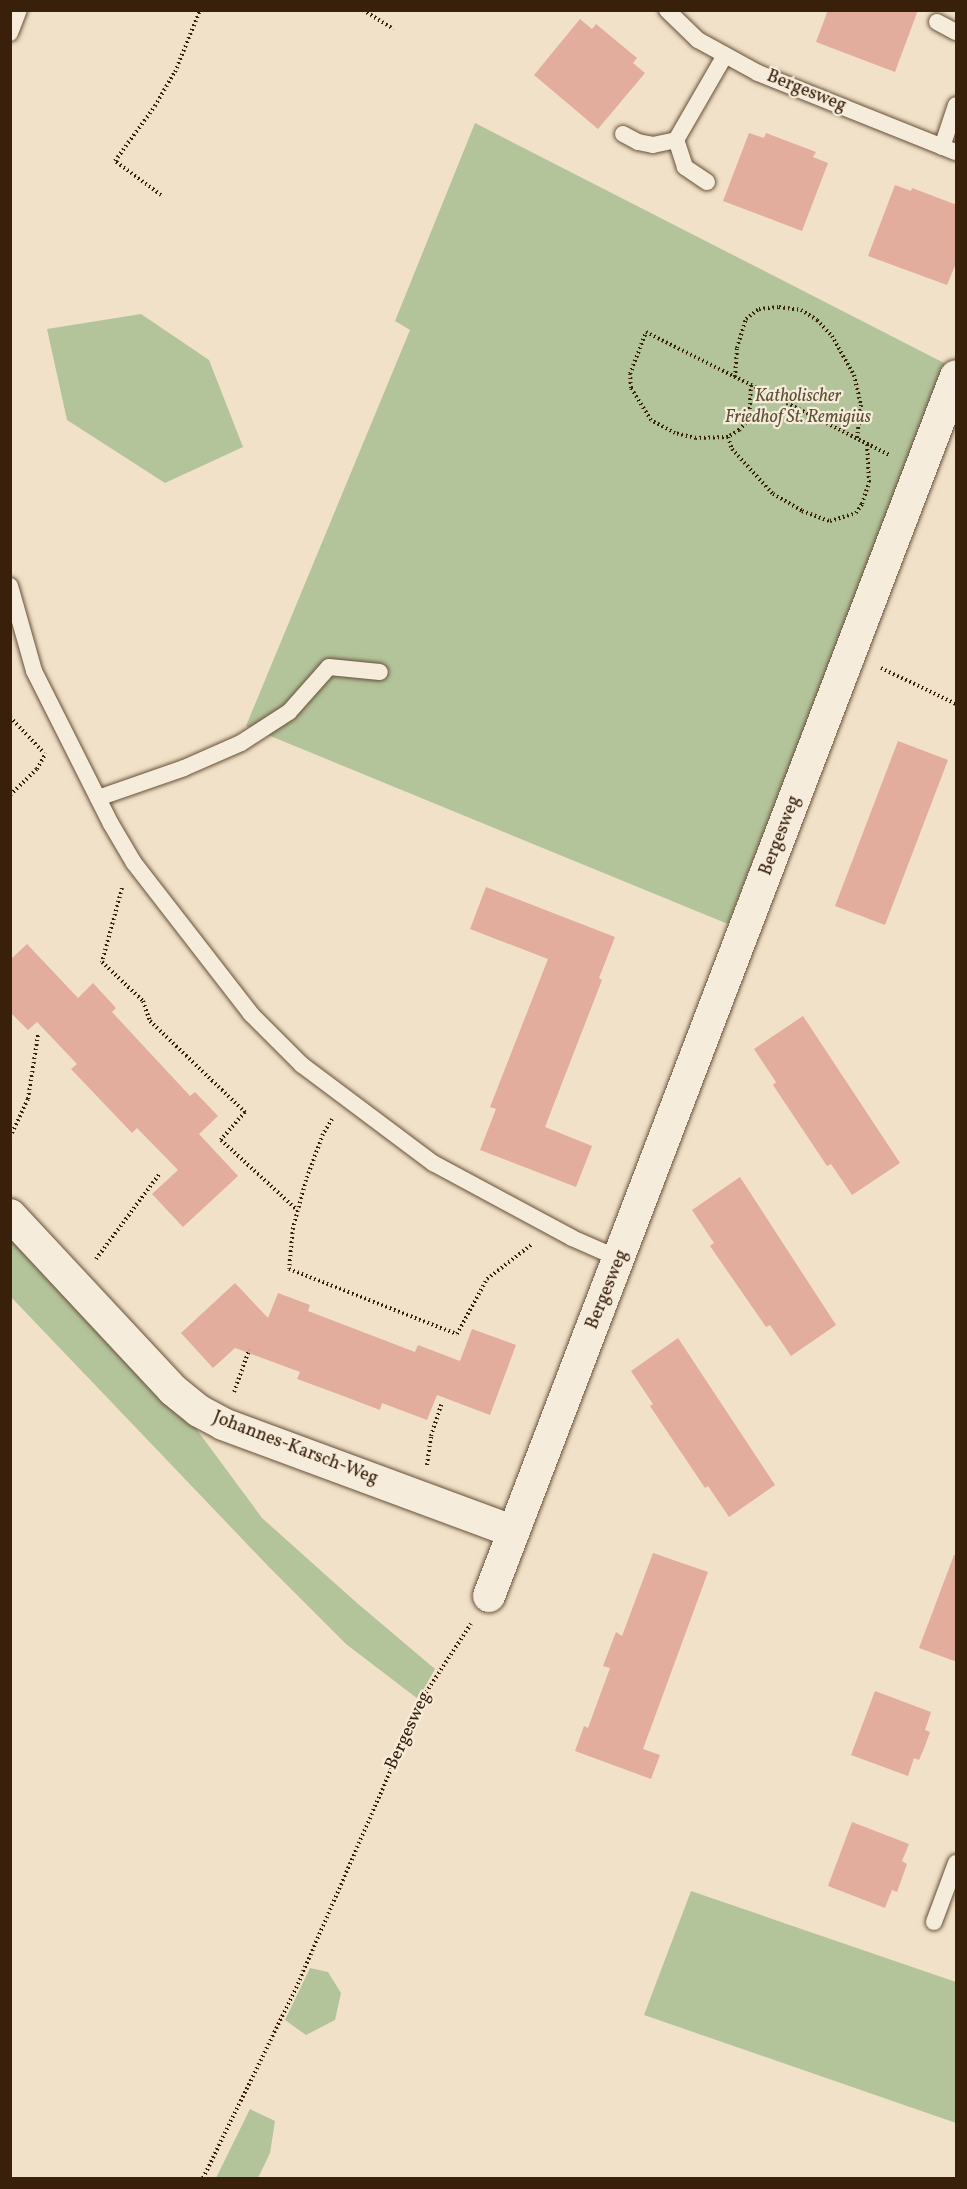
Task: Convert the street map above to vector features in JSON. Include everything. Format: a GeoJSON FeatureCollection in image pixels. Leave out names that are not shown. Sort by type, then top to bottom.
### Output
{"type":"FeatureCollection","features":[{"type":"Feature","properties":{"kind":"street","name":"Bergesweg"},"geometry":{"type":"LineString","coordinates":[[489,1596],[512,1530],[620,1259],[957,376]]}},
{"type":"Feature","properties":{"kind":"street","name":"Johannes-Karsch-Weg"},"geometry":{"type":"LineString","coordinates":[[10,1215],[173,1390],[199,1411],[223,1424],[512,1530]]}},
{"type":"Feature","properties":{"kind":"lane"},"geometry":{"type":"LineString","coordinates":[[10,33],[19,10]]}},
{"type":"Feature","properties":{"kind":"lane","name":"Bergesweg"},"geometry":{"type":"LineString","coordinates":[[667,10],[698,40],[758,73],[950,149]]}},
{"type":"Feature","properties":{"kind":"lane"},"geometry":{"type":"LineString","coordinates":[[937,22],[957,32]]}},
{"type":"Feature","properties":{"kind":"lane"},"geometry":{"type":"LineString","coordinates":[[623,134],[638,142],[653,145],[676,140],[725,55]]}},
{"type":"Feature","properties":{"kind":"lane"},"geometry":{"type":"LineString","coordinates":[[950,149],[957,105]]}},
{"type":"Feature","properties":{"kind":"lane"},"geometry":{"type":"LineString","coordinates":[[676,140],[686,167],[707,182]]}},
{"type":"Feature","properties":{"kind":"lane"},"geometry":{"type":"LineString","coordinates":[[10,586],[34,671],[65,737],[134,862],[251,1014],[302,1065],[433,1163],[549,1226],[620,1259]]}},
{"type":"Feature","properties":{"kind":"lane"},"geometry":{"type":"LineString","coordinates":[[98,798],[184,768],[241,743],[289,712],[329,667],[381,672]]}},
{"type":"Feature","properties":{"kind":"lane"},"geometry":{"type":"LineString","coordinates":[[934,1922],[957,1863]]}},
{"type":"Feature","properties":{"kind":"path"},"geometry":{"type":"LineString","coordinates":[[161,195],[115,161],[155,106],[175,72],[200,10]]}},
{"type":"Feature","properties":{"kind":"path"},"geometry":{"type":"LineString","coordinates":[[363,10],[393,30]]}},
{"type":"Feature","properties":{"kind":"path"},"geometry":{"type":"LineString","coordinates":[[735,377],[737,348],[746,319],[759,309],[779,307],[801,310],[817,320],[832,336],[854,375],[861,405],[857,439]]}},
{"type":"Feature","properties":{"kind":"path"},"geometry":{"type":"LineString","coordinates":[[751,385],[749,419],[729,437],[696,438],[675,433],[651,420],[631,388],[630,374],[646,332],[921,470]]}},
{"type":"Feature","properties":{"kind":"path"},"geometry":{"type":"LineString","coordinates":[[729,437],[732,449],[773,494],[802,511],[831,521],[856,513],[862,504],[869,482],[867,444]]}},
{"type":"Feature","properties":{"kind":"path"},"geometry":{"type":"LineString","coordinates":[[850,654],[957,704]]}},
{"type":"Feature","properties":{"kind":"path"},"geometry":{"type":"LineString","coordinates":[[10,717],[45,753]]}},
{"type":"Feature","properties":{"kind":"path"},"geometry":{"type":"LineString","coordinates":[[10,795],[37,769],[45,753],[65,737]]}},
{"type":"Feature","properties":{"kind":"path"},"geometry":{"type":"LineString","coordinates":[[134,862],[119,893],[102,962],[143,1001],[150,1021],[245,1112],[221,1140],[298,1210]]}},
{"type":"Feature","properties":{"kind":"path"},"geometry":{"type":"LineString","coordinates":[[10,1137],[28,1099],[38,1035]]}},
{"type":"Feature","properties":{"kind":"path"},"geometry":{"type":"LineString","coordinates":[[345,1098],[323,1134],[292,1228],[289,1269],[457,1334],[487,1279],[543,1235],[549,1226]]}},
{"type":"Feature","properties":{"kind":"path"},"geometry":{"type":"LineString","coordinates":[[76,1287],[160,1173]]}},
{"type":"Feature","properties":{"kind":"path"},"geometry":{"type":"LineString","coordinates":[[223,1424],[249,1350]]}},
{"type":"Feature","properties":{"kind":"path"},"geometry":{"type":"LineString","coordinates":[[424,1499],[431,1436],[441,1405]]}},
{"type":"Feature","properties":{"kind":"path","name":"Bergesweg"},"geometry":{"type":"LineString","coordinates":[[203,2178],[296,1988],[421,1700],[489,1596]]}},
{"type":"Feature","properties":{"kind":"green space","name":"Katholischer Friedhof St. Remigius"},"geometry":{"type":"Polygon","coordinates":[[[475,123],[948,365],[728,924],[246,726],[410,330],[395,321],[475,123]]]}},
{"type":"Feature","properties":{"kind":"green space"},"geometry":{"type":"Polygon","coordinates":[[[141,314],[209,360],[243,447],[165,483],[67,420],[47,329],[141,314]]]}},
{"type":"Feature","properties":{"kind":"green space"},"geometry":{"type":"Polygon","coordinates":[[[10,1228],[186,1415],[262,1518],[435,1669],[418,1699],[346,1644],[269,1567],[11,1297],[10,1228]]]}},
{"type":"Feature","properties":{"kind":"green space"},"geometry":{"type":"Polygon","coordinates":[[[691,1891],[956,1982],[956,2123],[644,2015],[691,1891]]]}},
{"type":"Feature","properties":{"kind":"green space"},"geometry":{"type":"Polygon","coordinates":[[[310,1968],[328,1972],[341,1993],[335,2020],[306,2035],[285,2020],[310,1968]]]}},
{"type":"Feature","properties":{"kind":"green space"},"geometry":{"type":"Polygon","coordinates":[[[250,2109],[275,2121],[270,2153],[258,2178],[216,2178],[250,2109]]]}},
{"type":"Feature","properties":{"kind":"building"},"geometry":{"type":"Polygon","coordinates":[[[828,10],[918,10],[895,72],[816,42],[828,10]]]}},
{"type":"Feature","properties":{"kind":"building"},"geometry":{"type":"Polygon","coordinates":[[[580,19],[592,29],[596,24],[637,58],[633,63],[645,73],[598,129],[534,75],[580,19]]]}},
{"type":"Feature","properties":{"kind":"building"},"geometry":{"type":"Polygon","coordinates":[[[749,133],[764,138],[766,133],[816,152],[813,157],[828,163],[802,231],[723,201],[749,133]]]}},
{"type":"Feature","properties":{"kind":"building"},"geometry":{"type":"Polygon","coordinates":[[[895,185],[911,191],[912,188],[957,205],[957,261],[947,285],[868,256],[895,185]]]}},
{"type":"Feature","properties":{"kind":"building"},"geometry":{"type":"Polygon","coordinates":[[[898,741],[948,760],[885,925],[835,906],[898,741]]]}},
{"type":"Feature","properties":{"kind":"building"},"geometry":{"type":"Polygon","coordinates":[[[486,887],[615,937],[599,978],[602,980],[545,1127],[592,1146],[576,1187],[480,1150],[496,1109],[490,1107],[548,959],[470,929],[486,887]]]}},
{"type":"Feature","properties":{"kind":"building"},"geometry":{"type":"Polygon","coordinates":[[[27,944],[78,998],[93,983],[116,1008],[112,1012],[190,1096],[195,1092],[218,1116],[199,1134],[238,1176],[183,1227],[152,1194],[178,1170],[137,1128],[132,1133],[71,1069],[77,1064],[37,1022],[28,1030],[10,1012],[10,960],[27,944]]]}},
{"type":"Feature","properties":{"kind":"building"},"geometry":{"type":"Polygon","coordinates":[[[803,1016],[900,1163],[852,1195],[831,1164],[827,1166],[773,1085],[776,1082],[754,1049],[803,1016]]]}},
{"type":"Feature","properties":{"kind":"building"},"geometry":{"type":"Polygon","coordinates":[[[740,1177],[836,1325],[791,1356],[770,1325],[766,1327],[710,1246],[714,1243],[692,1210],[740,1177]]]}},
{"type":"Feature","properties":{"kind":"building"},"geometry":{"type":"Polygon","coordinates":[[[235,1283],[268,1318],[278,1293],[310,1305],[308,1311],[415,1352],[418,1345],[460,1361],[472,1329],[516,1345],[490,1415],[437,1395],[427,1420],[382,1403],[380,1410],[297,1379],[300,1372],[235,1348],[213,1368],[181,1333],[235,1283]]]}},
{"type":"Feature","properties":{"kind":"building"},"geometry":{"type":"Polygon","coordinates":[[[678,1338],[775,1485],[729,1517],[708,1486],[705,1488],[650,1406],[653,1404],[631,1371],[678,1338]]]}},
{"type":"Feature","properties":{"kind":"building"},"geometry":{"type":"Polygon","coordinates":[[[653,1553],[708,1572],[643,1749],[660,1755],[651,1779],[575,1751],[584,1726],[588,1728],[610,1668],[603,1666],[616,1632],[622,1636],[653,1553]]]}},
{"type":"Feature","properties":{"kind":"building"},"geometry":{"type":"Polygon","coordinates":[[[954,1555],[957,1555],[957,1662],[919,1648],[954,1555]]]}},
{"type":"Feature","properties":{"kind":"building"},"geometry":{"type":"Polygon","coordinates":[[[875,1691],[931,1712],[925,1730],[930,1732],[925,1746],[919,1760],[914,1758],[908,1776],[851,1755],[875,1691]]]}},
{"type":"Feature","properties":{"kind":"building"},"geometry":{"type":"Polygon","coordinates":[[[852,1822],[909,1844],[902,1861],[907,1864],[897,1892],[892,1890],[885,1908],[828,1886],[852,1822]]]}}]}
